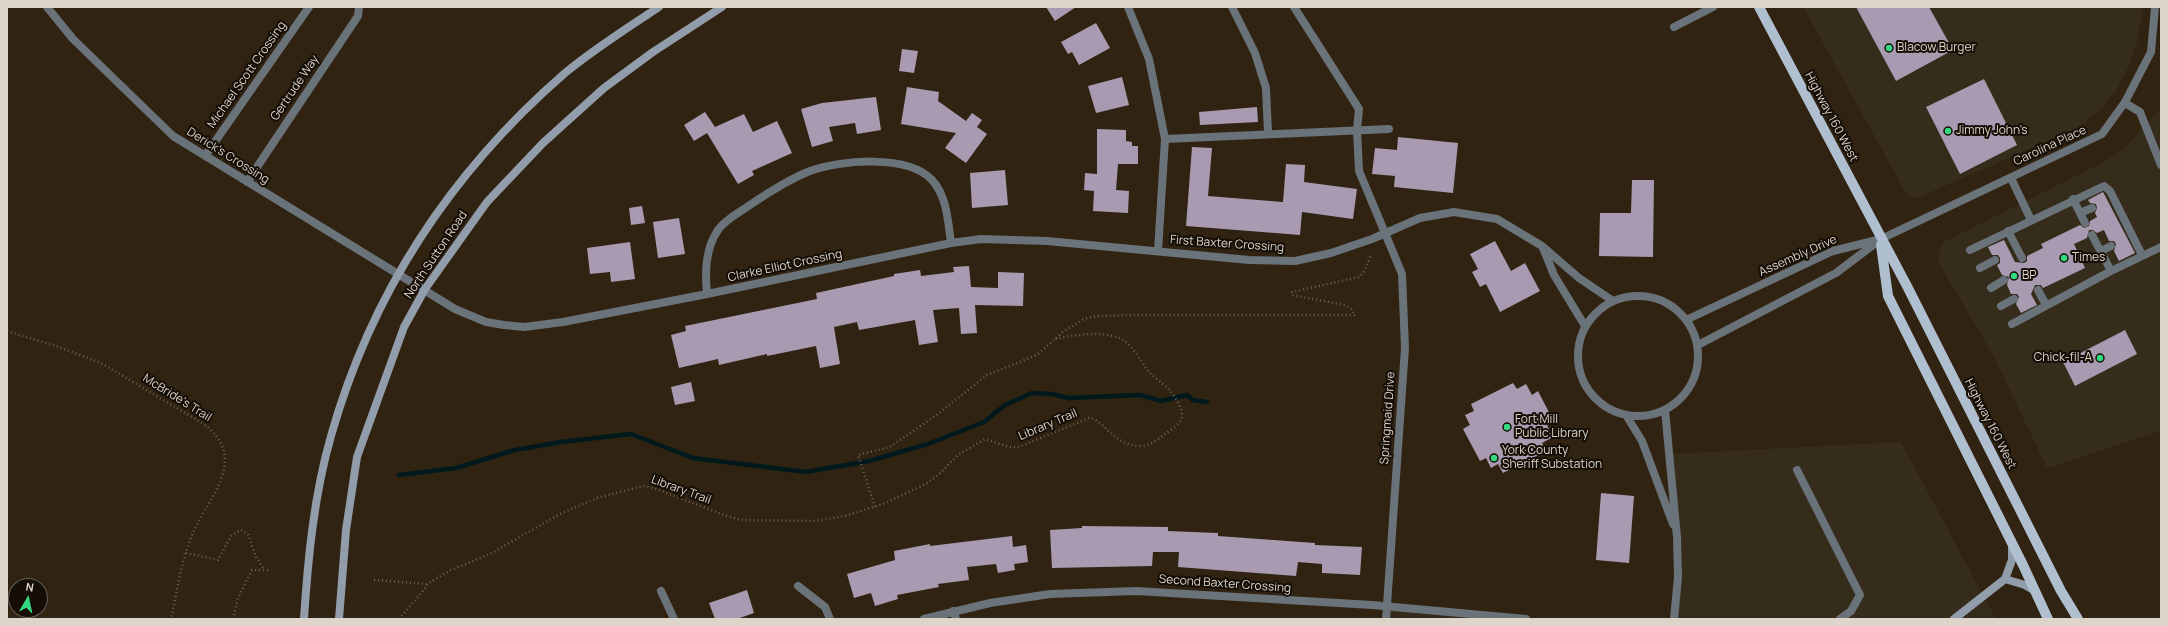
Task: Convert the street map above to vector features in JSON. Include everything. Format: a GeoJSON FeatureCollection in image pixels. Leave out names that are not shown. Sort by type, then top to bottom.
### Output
{"type":"FeatureCollection","features":[{"type":"Feature","properties":{"kind":"main road","name":"North Sutton Road"},"geometry":{"type":"LineString","coordinates":[[304,619],[308,556],[322,473],[331,436],[360,351],[397,273],[451,192],[489,147],[525,110],[566,73],[605,43],[659,7]]}},
{"type":"Feature","properties":{"kind":"main road","name":"North Sutton Road"},"geometry":{"type":"LineString","coordinates":[[339,619],[346,530],[357,457],[404,327],[425,289],[487,202],[543,143],[604,88],[653,52],[722,7]]}},
{"type":"Feature","properties":{"kind":"main road","name":"Highway 160 West"},"geometry":{"type":"LineString","coordinates":[[1759,7],[1881,239],[2050,570],[2078,619]]}},
{"type":"Feature","properties":{"kind":"main road","name":"Highway 160 West"},"geometry":{"type":"LineString","coordinates":[[1881,239],[1888,296],[2011,541],[2048,619]]}},
{"type":"Feature","properties":{"kind":"main road"},"geometry":{"type":"LineString","coordinates":[[1954,619],[2005,579],[2012,560],[2011,541]]}},
{"type":"Feature","properties":{"kind":"main road"},"geometry":{"type":"LineString","coordinates":[[2005,579],[2025,585],[2036,592]]}},
{"type":"Feature","properties":{"kind":"street","name":"Derick's Crossing"},"geometry":{"type":"LineString","coordinates":[[47,7],[73,39],[133,99],[173,136],[425,289]]}},
{"type":"Feature","properties":{"kind":"street","name":"Michael Scott Crossing"},"geometry":{"type":"LineString","coordinates":[[205,156],[309,7]]}},
{"type":"Feature","properties":{"kind":"street","name":"Gertrude Way"},"geometry":{"type":"LineString","coordinates":[[247,182],[358,16],[360,7]]}},
{"type":"Feature","properties":{"kind":"street"},"geometry":{"type":"LineString","coordinates":[[1128,7],[1149,59],[1165,139],[1158,251]]}},
{"type":"Feature","properties":{"kind":"street"},"geometry":{"type":"LineString","coordinates":[[1232,7],[1255,53],[1266,88],[1268,133]]}},
{"type":"Feature","properties":{"kind":"street","name":"Springmaid Drive"},"geometry":{"type":"LineString","coordinates":[[1294,7],[1356,103],[1359,114],[1356,130],[1359,171],[1402,274],[1405,348],[1386,619]]}},
{"type":"Feature","properties":{"kind":"street"},"geometry":{"type":"LineString","coordinates":[[1674,27],[1713,7]]}},
{"type":"Feature","properties":{"kind":"street","name":"Carolina Place"},"geometry":{"type":"LineString","coordinates":[[1881,239],[2102,134],[2125,103],[2151,52],[2155,7]]}},
{"type":"Feature","properties":{"kind":"street"},"geometry":{"type":"LineString","coordinates":[[2125,103],[2140,112],[2161,166]]}},
{"type":"Feature","properties":{"kind":"street"},"geometry":{"type":"LineString","coordinates":[[1165,139],[1268,133],[1389,129]]}},
{"type":"Feature","properties":{"kind":"street"},"geometry":{"type":"LineString","coordinates":[[707,294],[705,271],[707,258],[714,238],[722,226],[760,199],[794,178],[831,166],[873,162],[891,163],[910,166],[925,174],[934,181],[944,202],[952,243]]}},
{"type":"Feature","properties":{"kind":"street"},"geometry":{"type":"LineString","coordinates":[[2011,178],[2031,220]]}},
{"type":"Feature","properties":{"kind":"street"},"geometry":{"type":"LineString","coordinates":[[1970,250],[2073,199],[2104,186],[2107,188],[2129,235],[2142,255]]}},
{"type":"Feature","properties":{"kind":"street"},"geometry":{"type":"LineString","coordinates":[[2073,199],[2086,223]]}},
{"type":"Feature","properties":{"kind":"street"},"geometry":{"type":"LineString","coordinates":[[2080,213],[2092,208]]}},
{"type":"Feature","properties":{"kind":"street","name":"First Baxter Crossing"},"geometry":{"type":"LineString","coordinates":[[1158,251],[1249,260],[1295,261],[1331,253],[1420,218],[1454,212],[1497,219],[1542,246],[1579,278],[1613,301]]}},
{"type":"Feature","properties":{"kind":"street"},"geometry":{"type":"LineString","coordinates":[[2008,231],[2014,250],[2022,258]]}},
{"type":"Feature","properties":{"kind":"street"},"geometry":{"type":"LineString","coordinates":[[2092,235],[2111,271]]}},
{"type":"Feature","properties":{"kind":"street"},"geometry":{"type":"LineString","coordinates":[[1698,345],[1836,273],[1881,239]]}},
{"type":"Feature","properties":{"kind":"street","name":"Assembly Drive"},"geometry":{"type":"LineString","coordinates":[[1686,320],[1833,251],[1881,239]]}},
{"type":"Feature","properties":{"kind":"street","name":"Clarke Elliot Crossing"},"geometry":{"type":"LineString","coordinates":[[425,289],[455,309],[486,322],[524,327],[563,322],[707,294],[952,243],[982,240],[1047,241],[1158,251]]}},
{"type":"Feature","properties":{"kind":"street"},"geometry":{"type":"LineString","coordinates":[[1542,246],[1554,275],[1585,326]]}},
{"type":"Feature","properties":{"kind":"street"},"geometry":{"type":"LineString","coordinates":[[2101,251],[2111,246]]}},
{"type":"Feature","properties":{"kind":"street"},"geometry":{"type":"LineString","coordinates":[[2012,324],[2111,271],[2161,247]]}},
{"type":"Feature","properties":{"kind":"street"},"geometry":{"type":"LineString","coordinates":[[1980,268],[1995,260]]}},
{"type":"Feature","properties":{"kind":"street"},"geometry":{"type":"LineString","coordinates":[[1991,288],[2004,280]]}},
{"type":"Feature","properties":{"kind":"street"},"geometry":{"type":"LineString","coordinates":[[2038,290],[2046,305]]}},
{"type":"Feature","properties":{"kind":"street"},"geometry":{"type":"LineString","coordinates":[[1628,296],[1643,296],[1658,298],[1672,305],[1686,320],[1693,329],[1698,345],[1699,361],[1695,376],[1683,396],[1665,410],[1646,416],[1626,415],[1608,408],[1593,396],[1583,381],[1578,362],[1579,344],[1585,326],[1597,311],[1613,301],[1628,296]]}},
{"type":"Feature","properties":{"kind":"street"},"geometry":{"type":"LineString","coordinates":[[2001,306],[2014,299]]}},
{"type":"Feature","properties":{"kind":"street"},"geometry":{"type":"LineString","coordinates":[[1665,410],[1677,536],[1678,578],[1674,619]]}},
{"type":"Feature","properties":{"kind":"street"},"geometry":{"type":"LineString","coordinates":[[1626,415],[1642,441],[1677,536]]}},
{"type":"Feature","properties":{"kind":"street"},"geometry":{"type":"LineString","coordinates":[[1797,470],[1860,595],[1851,611],[1840,619]]}},
{"type":"Feature","properties":{"kind":"street"},"geometry":{"type":"LineString","coordinates":[[798,586],[825,607],[830,619]]}},
{"type":"Feature","properties":{"kind":"street"},"geometry":{"type":"LineString","coordinates":[[661,591],[674,619]]}},
{"type":"Feature","properties":{"kind":"street","name":"Second Baxter Crossing"},"geometry":{"type":"LineString","coordinates":[[924,619],[990,603],[1050,594],[1136,591],[1386,607],[1526,619]]}},
{"type":"Feature","properties":{"kind":"street"},"geometry":{"type":"LineString","coordinates":[[953,611],[956,619]]}},
{"type":"Feature","properties":{"kind":"path"},"geometry":{"type":"LineString","coordinates":[[875,507],[862,472],[858,455],[890,447],[935,416],[987,375],[1037,355],[1076,323],[1097,316],[1355,315],[1351,309],[1345,305],[1292,295],[1292,292],[1359,277],[1364,272],[1371,255]]}},
{"type":"Feature","properties":{"kind":"path","name":"McBride's Trail"},"geometry":{"type":"LineString","coordinates":[[7,331],[58,347],[101,363],[148,390],[214,432],[224,448],[226,457],[225,467],[213,501],[192,535],[186,553],[171,619]]}},
{"type":"Feature","properties":{"kind":"path","name":"Library Trail"},"geometry":{"type":"LineString","coordinates":[[374,580],[420,585],[429,583],[451,570],[490,554],[560,514],[597,498],[639,487],[650,487],[724,516],[751,520],[821,520],[845,516],[875,507],[926,484],[938,475],[958,454],[983,439],[987,438],[1009,447],[1019,447],[1089,418],[1098,421],[1104,429],[1118,440],[1131,445],[1146,446],[1179,423],[1182,413],[1171,392],[1152,376],[1129,345],[1122,339],[1112,336],[1097,335],[1055,339]]}},
{"type":"Feature","properties":{"kind":"path"},"geometry":{"type":"LineString","coordinates":[[186,553],[212,560],[220,560],[232,536],[241,530],[248,534],[256,557],[264,569]]}},
{"type":"Feature","properties":{"kind":"path"},"geometry":{"type":"LineString","coordinates":[[233,619],[238,598],[251,571],[256,568],[269,570]]}},
{"type":"Feature","properties":{"kind":"path","name":"Library Trail"},"geometry":{"type":"LineString","coordinates":[[399,619],[429,583]]}},
{"type":"Feature","properties":{"kind":"shaded area"},"geometry":{"type":"Polygon","coordinates":[[[1803,7],[2143,7],[2137,43],[2129,66],[2116,91],[2099,111],[2079,127],[1915,199],[1906,193],[1803,7]]]}},
{"type":"Feature","properties":{"kind":"shaded area"},"geometry":{"type":"Polygon","coordinates":[[[2161,109],[2161,431],[2047,468],[1993,355],[1937,260],[1942,243],[2100,164],[2123,149],[2161,109]]]}},
{"type":"Feature","properties":{"kind":"shaded area"},"geometry":{"type":"Polygon","coordinates":[[[1901,442],[1996,619],[1674,619],[1678,577],[1669,454],[1901,442]]]}},
{"type":"Feature","properties":{"kind":"shaded area"},"geometry":{"type":"Polygon","coordinates":[[[1386,607],[1526,619],[1386,619],[1386,607]]]}},
{"type":"Feature","properties":{"kind":"building"},"geometry":{"type":"Polygon","coordinates":[[[1046,7],[1076,7],[1055,21],[1046,7]]]}},
{"type":"Feature","properties":{"kind":"building"},"geometry":{"type":"Polygon","coordinates":[[[1856,7],[1929,7],[1953,50],[1896,81],[1856,7]]]}},
{"type":"Feature","properties":{"kind":"building"},"geometry":{"type":"Polygon","coordinates":[[[1096,23],[1110,48],[1079,65],[1072,52],[1068,54],[1061,42],[1096,23]]]}},
{"type":"Feature","properties":{"kind":"building"},"geometry":{"type":"Polygon","coordinates":[[[902,49],[918,51],[914,73],[899,71],[902,49]]]}},
{"type":"Feature","properties":{"kind":"building"},"geometry":{"type":"Polygon","coordinates":[[[1122,77],[1129,105],[1096,113],[1088,86],[1122,77]]]}},
{"type":"Feature","properties":{"kind":"building"},"geometry":{"type":"Polygon","coordinates":[[[1984,79],[2017,145],[1960,174],[1926,107],[1984,79]]]}},
{"type":"Feature","properties":{"kind":"building"},"geometry":{"type":"Polygon","coordinates":[[[907,87],[939,92],[938,101],[966,121],[972,113],[982,120],[977,127],[987,134],[966,163],[945,148],[956,133],[901,124],[907,87]]]}},
{"type":"Feature","properties":{"kind":"building"},"geometry":{"type":"Polygon","coordinates":[[[876,97],[881,130],[857,134],[855,123],[829,127],[833,141],[812,147],[801,109],[822,103],[876,97]]]}},
{"type":"Feature","properties":{"kind":"building"},"geometry":{"type":"Polygon","coordinates":[[[1257,107],[1258,122],[1200,125],[1199,112],[1257,107]]]}},
{"type":"Feature","properties":{"kind":"building"},"geometry":{"type":"Polygon","coordinates":[[[705,112],[715,127],[744,114],[753,132],[777,121],[792,153],[752,171],[754,175],[738,184],[707,133],[694,141],[684,125],[705,112]]]}},
{"type":"Feature","properties":{"kind":"building"},"geometry":{"type":"Polygon","coordinates":[[[1097,129],[1126,130],[1126,141],[1132,142],[1132,146],[1138,146],[1138,164],[1118,164],[1116,190],[1129,191],[1128,213],[1093,211],[1094,191],[1084,190],[1085,173],[1097,174],[1097,129]]]}},
{"type":"Feature","properties":{"kind":"building"},"geometry":{"type":"Polygon","coordinates":[[[1398,137],[1458,143],[1453,193],[1394,187],[1395,176],[1372,174],[1375,148],[1397,150],[1398,137]]]}},
{"type":"Feature","properties":{"kind":"building"},"geometry":{"type":"Polygon","coordinates":[[[1192,147],[1212,148],[1208,196],[1283,202],[1286,164],[1305,165],[1304,182],[1357,189],[1353,219],[1302,212],[1300,235],[1186,226],[1192,147]]]}},
{"type":"Feature","properties":{"kind":"building"},"geometry":{"type":"Polygon","coordinates":[[[1005,170],[1008,205],[972,208],[970,173],[1005,170]]]}},
{"type":"Feature","properties":{"kind":"building"},"geometry":{"type":"Polygon","coordinates":[[[1632,180],[1654,180],[1653,257],[1599,256],[1600,213],[1631,213],[1632,180]]]}},
{"type":"Feature","properties":{"kind":"building"},"geometry":{"type":"Polygon","coordinates":[[[2103,192],[2135,253],[2119,261],[2114,251],[2116,244],[2114,241],[2109,241],[2104,230],[2097,233],[2093,230],[2089,230],[2087,238],[2074,244],[2085,268],[2043,288],[2041,285],[2035,285],[2031,294],[2037,305],[2021,313],[2016,304],[2019,297],[2017,294],[2011,294],[2007,285],[2009,277],[2002,275],[1997,265],[2000,263],[2000,258],[1998,255],[1992,255],[1988,247],[2004,240],[2015,262],[2024,263],[2027,261],[2027,256],[2043,248],[2041,244],[2080,225],[2084,228],[2089,226],[2090,221],[2097,217],[2095,213],[2097,208],[2096,204],[2090,203],[2088,200],[2103,192]]]}},
{"type":"Feature","properties":{"kind":"building"},"geometry":{"type":"Polygon","coordinates":[[[642,206],[645,223],[631,225],[629,208],[642,206]]]}},
{"type":"Feature","properties":{"kind":"building"},"geometry":{"type":"Polygon","coordinates":[[[679,218],[685,254],[658,258],[653,222],[679,218]]]}},
{"type":"Feature","properties":{"kind":"building"},"geometry":{"type":"Polygon","coordinates":[[[1495,241],[1511,271],[1525,263],[1540,291],[1500,312],[1486,284],[1480,287],[1472,272],[1478,269],[1470,254],[1495,241]]]}},
{"type":"Feature","properties":{"kind":"building"},"geometry":{"type":"Polygon","coordinates":[[[630,242],[635,279],[611,282],[610,272],[590,274],[587,248],[630,242]]]}},
{"type":"Feature","properties":{"kind":"building"},"geometry":{"type":"Polygon","coordinates":[[[969,266],[971,287],[998,288],[998,272],[1024,273],[1023,306],[975,305],[977,333],[961,334],[959,308],[933,310],[938,342],[919,345],[915,320],[859,330],[857,322],[834,327],[840,364],[820,368],[816,346],[767,356],[767,354],[719,365],[718,359],[679,368],[671,335],[686,331],[685,326],[817,299],[816,293],[894,276],[894,274],[920,270],[921,276],[954,272],[953,267],[969,266]]]}},
{"type":"Feature","properties":{"kind":"building","name":"Chick-fil-A"},"geometry":{"type":"Polygon","coordinates":[[[2125,330],[2137,354],[2075,386],[2063,362],[2125,330]]]}},
{"type":"Feature","properties":{"kind":"building"},"geometry":{"type":"Polygon","coordinates":[[[691,382],[695,401],[675,405],[671,387],[691,382]]]}},
{"type":"Feature","properties":{"kind":"building","name":"Fort Mill Public Library"},"geometry":{"type":"Polygon","coordinates":[[[1513,383],[1517,389],[1526,384],[1532,395],[1538,391],[1553,420],[1546,423],[1553,437],[1542,443],[1546,451],[1503,473],[1498,464],[1491,468],[1486,458],[1480,461],[1463,429],[1470,425],[1465,415],[1474,411],[1471,404],[1513,383]]]}},
{"type":"Feature","properties":{"kind":"building"},"geometry":{"type":"Polygon","coordinates":[[[1601,493],[1634,496],[1629,563],[1596,560],[1601,493]]]}},
{"type":"Feature","properties":{"kind":"building"},"geometry":{"type":"Polygon","coordinates":[[[1082,526],[1168,527],[1168,531],[1218,533],[1218,536],[1315,543],[1315,545],[1362,547],[1360,575],[1322,573],[1322,564],[1298,562],[1296,576],[1178,567],[1179,552],[1153,552],[1152,566],[1052,568],[1050,530],[1082,528],[1082,526]]]}},
{"type":"Feature","properties":{"kind":"building"},"geometry":{"type":"Polygon","coordinates":[[[1012,536],[1013,547],[1026,545],[1028,562],[1014,564],[1015,570],[998,573],[996,564],[967,567],[969,580],[938,584],[939,587],[897,595],[898,599],[875,606],[871,593],[854,598],[847,574],[895,560],[894,551],[930,544],[930,546],[1012,536]]]}},
{"type":"Feature","properties":{"kind":"building"},"geometry":{"type":"Polygon","coordinates":[[[747,590],[754,613],[737,619],[715,619],[709,603],[747,590]]]}},
{"type":"Feature","properties":{"kind":"waterway"},"geometry":{"type":"LineString","coordinates":[[399,475],[456,468],[515,450],[561,442],[631,434],[693,458],[806,472],[869,461],[928,444],[984,422],[1005,405],[1032,393],[1052,394],[1068,398],[1140,395],[1161,401],[1187,395],[1193,400],[1207,402]]}},
{"type":"Feature","properties":{"kind":"place","name":"Blacow Burger"},"geometry":{"type":"Point","coordinates":[1889,48]}},
{"type":"Feature","properties":{"kind":"place","name":"Jimmy John's"},"geometry":{"type":"Point","coordinates":[1948,131]}},
{"type":"Feature","properties":{"kind":"place","name":"Times"},"geometry":{"type":"Point","coordinates":[2064,258]}},
{"type":"Feature","properties":{"kind":"place","name":"BP"},"geometry":{"type":"Point","coordinates":[2014,276]}},
{"type":"Feature","properties":{"kind":"place","name":"Chick-fil-A"},"geometry":{"type":"Point","coordinates":[2100,358]}},
{"type":"Feature","properties":{"kind":"place","name":"Fort Mill Public Library"},"geometry":{"type":"Point","coordinates":[1507,427]}},
{"type":"Feature","properties":{"kind":"place","name":"York County Sheriff Substation"},"geometry":{"type":"Point","coordinates":[1494,458]}}]}
